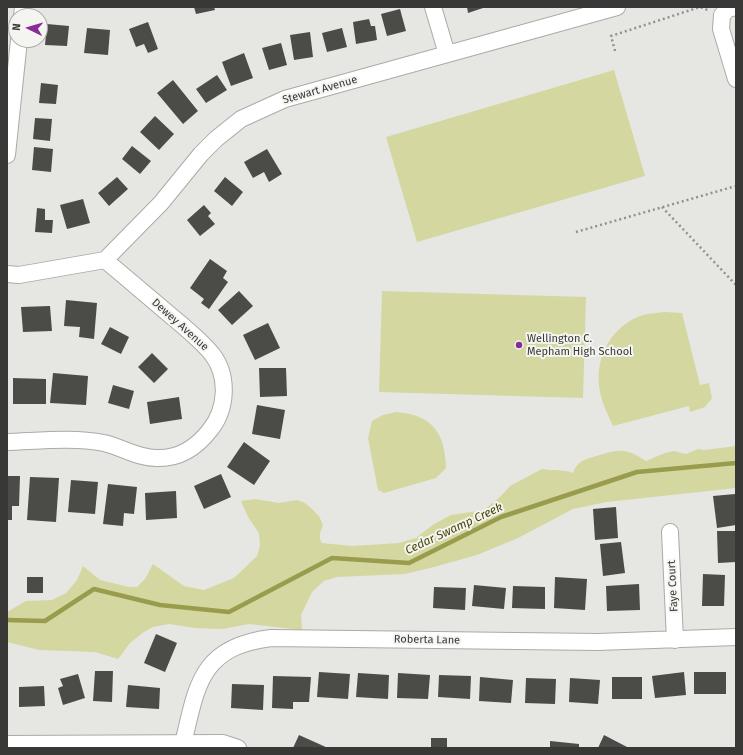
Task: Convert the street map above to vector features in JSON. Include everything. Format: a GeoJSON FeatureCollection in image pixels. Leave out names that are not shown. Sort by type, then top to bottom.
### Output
{"type":"FeatureCollection","features":[{"type":"Feature","properties":{"kind":"street"},"geometry":{"type":"LineString","coordinates":[[434,7],[447,54]]}},
{"type":"Feature","properties":{"kind":"street","name":"Stewart Avenue"},"geometry":{"type":"LineString","coordinates":[[105,260],[161,203],[201,154],[216,139],[241,120],[285,99],[609,8]]}},
{"type":"Feature","properties":{"kind":"street"},"geometry":{"type":"LineString","coordinates":[[736,8],[728,9],[722,15],[721,29],[736,79]]}},
{"type":"Feature","properties":{"kind":"street"},"geometry":{"type":"LineString","coordinates":[[7,154],[18,48]]}},
{"type":"Feature","properties":{"kind":"street"},"geometry":{"type":"LineString","coordinates":[[7,274],[19,275],[105,260]]}},
{"type":"Feature","properties":{"kind":"street","name":"Dewey Avenue"},"geometry":{"type":"LineString","coordinates":[[7,442],[81,440],[105,444],[140,456],[156,458],[175,456],[186,452],[202,440],[217,421],[223,404],[224,389],[222,378],[213,355],[195,337],[105,260]]}},
{"type":"Feature","properties":{"kind":"street","name":"Faye Court"},"geometry":{"type":"LineString","coordinates":[[670,532],[676,640]]}},
{"type":"Feature","properties":{"kind":"street","name":"Roberta Lane"},"geometry":{"type":"LineString","coordinates":[[182,744],[196,689],[201,676],[221,655],[243,643],[252,641],[271,638],[598,642],[736,637]]}},
{"type":"Feature","properties":{"kind":"street"},"geometry":{"type":"LineString","coordinates":[[7,744],[36,746],[116,747],[223,743],[238,748]]}},
{"type":"Feature","properties":{"kind":"path"},"geometry":{"type":"LineString","coordinates":[[615,51],[612,36],[700,7],[722,15]]}},
{"type":"Feature","properties":{"kind":"path"},"geometry":{"type":"LineString","coordinates":[[576,232],[736,186]]}},
{"type":"Feature","properties":{"kind":"path"},"geometry":{"type":"LineString","coordinates":[[662,207],[736,285]]}},
{"type":"Feature","properties":{"kind":"green space"},"geometry":{"type":"Polygon","coordinates":[[[614,70],[645,176],[417,242],[386,137],[614,70]]]}},
{"type":"Feature","properties":{"kind":"green space"},"geometry":{"type":"Polygon","coordinates":[[[382,291],[586,297],[583,398],[379,392],[382,291]]]}},
{"type":"Feature","properties":{"kind":"green space"},"geometry":{"type":"Polygon","coordinates":[[[665,312],[682,313],[700,385],[709,383],[712,398],[705,407],[690,412],[689,406],[613,426],[604,406],[599,385],[600,362],[604,352],[615,333],[632,320],[646,314],[665,312]]]}},
{"type":"Feature","properties":{"kind":"green space"},"geometry":{"type":"Polygon","coordinates":[[[396,412],[419,417],[428,422],[434,428],[443,445],[446,468],[436,478],[384,493],[378,490],[368,438],[372,421],[383,415],[396,412]]]}},
{"type":"Feature","properties":{"kind":"green space"},"geometry":{"type":"Polygon","coordinates":[[[736,446],[736,488],[607,502],[573,509],[518,538],[477,555],[405,574],[337,577],[324,581],[312,592],[301,615],[302,630],[249,624],[222,629],[195,628],[169,624],[153,627],[144,632],[130,643],[118,659],[95,652],[39,650],[7,642],[7,612],[26,601],[52,600],[66,593],[77,580],[83,566],[100,580],[129,587],[137,587],[145,579],[153,564],[184,586],[204,590],[234,578],[257,556],[260,546],[259,533],[248,517],[241,501],[255,499],[279,503],[297,500],[305,503],[319,516],[323,525],[320,534],[322,543],[352,546],[399,543],[416,538],[434,524],[451,515],[484,510],[500,497],[510,486],[542,469],[573,473],[576,466],[583,460],[615,451],[626,451],[646,461],[674,451],[686,454],[698,449],[704,450],[736,446]]]}},
{"type":"Feature","properties":{"kind":"building"},"geometry":{"type":"Polygon","coordinates":[[[194,7],[214,7],[215,10],[196,14],[194,7]]]}},
{"type":"Feature","properties":{"kind":"building"},"geometry":{"type":"Polygon","coordinates":[[[467,7],[486,7],[468,13],[467,7]]]}},
{"type":"Feature","properties":{"kind":"building"},"geometry":{"type":"Polygon","coordinates":[[[400,9],[406,31],[387,36],[381,14],[400,9]]]}},
{"type":"Feature","properties":{"kind":"building"},"geometry":{"type":"Polygon","coordinates":[[[369,19],[371,26],[375,26],[377,40],[356,44],[353,22],[369,19]]]}},
{"type":"Feature","properties":{"kind":"building"},"geometry":{"type":"Polygon","coordinates":[[[148,22],[158,49],[148,53],[144,44],[136,47],[129,29],[148,22]]]}},
{"type":"Feature","properties":{"kind":"building"},"geometry":{"type":"Polygon","coordinates":[[[48,24],[69,26],[67,46],[48,45],[48,24]]]}},
{"type":"Feature","properties":{"kind":"building"},"geometry":{"type":"Polygon","coordinates":[[[87,28],[110,30],[108,55],[84,53],[87,28]]]}},
{"type":"Feature","properties":{"kind":"building"},"geometry":{"type":"Polygon","coordinates":[[[342,28],[347,47],[327,52],[322,33],[342,28]]]}},
{"type":"Feature","properties":{"kind":"building"},"geometry":{"type":"Polygon","coordinates":[[[310,32],[313,57],[294,60],[290,35],[310,32]]]}},
{"type":"Feature","properties":{"kind":"building"},"geometry":{"type":"Polygon","coordinates":[[[281,43],[287,65],[269,70],[262,48],[281,43]]]}},
{"type":"Feature","properties":{"kind":"building"},"geometry":{"type":"Polygon","coordinates":[[[244,53],[253,78],[231,86],[222,62],[244,53]]]}},
{"type":"Feature","properties":{"kind":"building"},"geometry":{"type":"Polygon","coordinates":[[[217,75],[227,90],[206,103],[196,89],[217,75]]]}},
{"type":"Feature","properties":{"kind":"building"},"geometry":{"type":"Polygon","coordinates":[[[173,80],[198,111],[183,124],[157,93],[173,80]]]}},
{"type":"Feature","properties":{"kind":"building"},"geometry":{"type":"Polygon","coordinates":[[[41,83],[58,85],[56,104],[39,103],[41,83]]]}},
{"type":"Feature","properties":{"kind":"building"},"geometry":{"type":"Polygon","coordinates":[[[155,116],[174,134],[159,150],[140,132],[155,116]]]}},
{"type":"Feature","properties":{"kind":"building"},"geometry":{"type":"Polygon","coordinates":[[[35,118],[52,119],[50,141],[33,139],[35,118]]]}},
{"type":"Feature","properties":{"kind":"building"},"geometry":{"type":"Polygon","coordinates":[[[132,146],[151,161],[140,174],[122,159],[132,146]]]}},
{"type":"Feature","properties":{"kind":"building"},"geometry":{"type":"Polygon","coordinates":[[[34,147],[53,149],[51,172],[32,170],[34,147]]]}},
{"type":"Feature","properties":{"kind":"building"},"geometry":{"type":"Polygon","coordinates":[[[267,149],[282,174],[269,182],[264,172],[253,178],[244,162],[267,149]]]}},
{"type":"Feature","properties":{"kind":"building"},"geometry":{"type":"Polygon","coordinates":[[[117,177],[128,189],[109,206],[98,193],[117,177]]]}},
{"type":"Feature","properties":{"kind":"building"},"geometry":{"type":"Polygon","coordinates":[[[225,177],[243,192],[232,206],[214,191],[225,177]]]}},
{"type":"Feature","properties":{"kind":"building"},"geometry":{"type":"Polygon","coordinates":[[[83,199],[90,223],[67,229],[60,205],[83,199]]]}},
{"type":"Feature","properties":{"kind":"building"},"geometry":{"type":"Polygon","coordinates":[[[204,205],[211,213],[208,216],[215,224],[200,236],[187,220],[204,205]]]}},
{"type":"Feature","properties":{"kind":"building"},"geometry":{"type":"Polygon","coordinates":[[[37,208],[45,209],[45,220],[53,220],[52,233],[35,232],[37,208]]]}},
{"type":"Feature","properties":{"kind":"building"},"geometry":{"type":"Polygon","coordinates":[[[210,259],[227,271],[223,278],[228,282],[209,309],[201,303],[204,299],[190,288],[210,259]]]}},
{"type":"Feature","properties":{"kind":"building"},"geometry":{"type":"Polygon","coordinates":[[[239,291],[253,306],[232,325],[218,310],[239,291]]]}},
{"type":"Feature","properties":{"kind":"building"},"geometry":{"type":"Polygon","coordinates":[[[66,300],[97,303],[94,339],[79,337],[80,327],[64,326],[66,300]]]}},
{"type":"Feature","properties":{"kind":"building"},"geometry":{"type":"Polygon","coordinates":[[[50,306],[52,331],[23,332],[21,307],[50,306]]]}},
{"type":"Feature","properties":{"kind":"building"},"geometry":{"type":"Polygon","coordinates":[[[268,323],[280,348],[255,360],[243,335],[268,323]]]}},
{"type":"Feature","properties":{"kind":"building"},"geometry":{"type":"Polygon","coordinates":[[[110,327],[129,337],[121,354],[101,344],[110,327]]]}},
{"type":"Feature","properties":{"kind":"building"},"geometry":{"type":"Polygon","coordinates":[[[152,353],[168,369],[154,383],[138,367],[152,353]]]}},
{"type":"Feature","properties":{"kind":"building"},"geometry":{"type":"Polygon","coordinates":[[[259,368],[286,368],[287,396],[260,397],[259,368]]]}},
{"type":"Feature","properties":{"kind":"building"},"geometry":{"type":"Polygon","coordinates":[[[53,373],[88,376],[86,405],[50,403],[53,373]]]}},
{"type":"Feature","properties":{"kind":"building"},"geometry":{"type":"Polygon","coordinates":[[[13,378],[46,379],[46,404],[13,404],[13,378]]]}},
{"type":"Feature","properties":{"kind":"building"},"geometry":{"type":"Polygon","coordinates":[[[113,385],[134,391],[129,409],[108,403],[113,385]]]}},
{"type":"Feature","properties":{"kind":"building"},"geometry":{"type":"Polygon","coordinates":[[[179,397],[182,419],[150,424],[147,402],[179,397]]]}},
{"type":"Feature","properties":{"kind":"building"},"geometry":{"type":"Polygon","coordinates":[[[257,405],[285,410],[280,439],[252,434],[257,405]]]}},
{"type":"Feature","properties":{"kind":"building"},"geometry":{"type":"Polygon","coordinates":[[[244,442],[270,461],[254,485],[227,467],[244,442]]]}},
{"type":"Feature","properties":{"kind":"building"},"geometry":{"type":"Polygon","coordinates":[[[221,474],[231,497],[204,509],[194,486],[221,474]]]}},
{"type":"Feature","properties":{"kind":"building"},"geometry":{"type":"Polygon","coordinates":[[[7,476],[20,476],[19,506],[12,506],[12,520],[7,520],[7,476]]]}},
{"type":"Feature","properties":{"kind":"building"},"geometry":{"type":"Polygon","coordinates":[[[30,477],[59,478],[56,522],[27,520],[30,477]]]}},
{"type":"Feature","properties":{"kind":"building"},"geometry":{"type":"Polygon","coordinates":[[[71,480],[98,482],[95,514],[68,512],[71,480]]]}},
{"type":"Feature","properties":{"kind":"building"},"geometry":{"type":"Polygon","coordinates":[[[108,484],[137,487],[134,514],[124,513],[123,526],[103,524],[108,484]]]}},
{"type":"Feature","properties":{"kind":"building"},"geometry":{"type":"Polygon","coordinates":[[[176,491],[177,518],[146,520],[145,493],[176,491]]]}},
{"type":"Feature","properties":{"kind":"building"},"geometry":{"type":"Polygon","coordinates":[[[735,494],[736,525],[717,528],[713,496],[735,494]]]}},
{"type":"Feature","properties":{"kind":"building"},"geometry":{"type":"Polygon","coordinates":[[[616,507],[618,538],[595,540],[593,509],[616,507]]]}},
{"type":"Feature","properties":{"kind":"building"},"geometry":{"type":"Polygon","coordinates":[[[717,531],[736,531],[736,562],[718,563],[717,531]]]}},
{"type":"Feature","properties":{"kind":"building"},"geometry":{"type":"Polygon","coordinates":[[[621,542],[625,573],[603,576],[600,544],[621,542]]]}},
{"type":"Feature","properties":{"kind":"building"},"geometry":{"type":"Polygon","coordinates":[[[703,574],[725,575],[724,606],[702,606],[703,574]]]}},
{"type":"Feature","properties":{"kind":"building"},"geometry":{"type":"Polygon","coordinates":[[[27,577],[43,577],[43,593],[27,593],[27,577]]]}},
{"type":"Feature","properties":{"kind":"building"},"geometry":{"type":"Polygon","coordinates":[[[555,577],[587,579],[585,610],[554,608],[555,577]]]}},
{"type":"Feature","properties":{"kind":"building"},"geometry":{"type":"Polygon","coordinates":[[[639,584],[640,610],[607,611],[606,586],[639,584]]]}},
{"type":"Feature","properties":{"kind":"building"},"geometry":{"type":"Polygon","coordinates":[[[474,585],[506,588],[504,609],[472,606],[474,585]]]}},
{"type":"Feature","properties":{"kind":"building"},"geometry":{"type":"Polygon","coordinates":[[[513,586],[545,587],[545,609],[512,608],[513,586]]]}},
{"type":"Feature","properties":{"kind":"building"},"geometry":{"type":"Polygon","coordinates":[[[434,587],[466,588],[465,610],[433,608],[434,587]]]}},
{"type":"Feature","properties":{"kind":"building"},"geometry":{"type":"Polygon","coordinates":[[[156,634],[177,643],[165,672],[144,663],[156,634]]]}},
{"type":"Feature","properties":{"kind":"building"},"geometry":{"type":"Polygon","coordinates":[[[95,671],[113,671],[112,702],[93,701],[95,671]]]}},
{"type":"Feature","properties":{"kind":"building"},"geometry":{"type":"Polygon","coordinates":[[[319,672],[350,674],[348,699],[317,697],[319,672]]]}},
{"type":"Feature","properties":{"kind":"building"},"geometry":{"type":"Polygon","coordinates":[[[684,672],[686,695],[655,698],[652,676],[684,672]]]}},
{"type":"Feature","properties":{"kind":"building"},"geometry":{"type":"Polygon","coordinates":[[[694,672],[726,672],[726,694],[694,694],[694,672]]]}},
{"type":"Feature","properties":{"kind":"building"},"geometry":{"type":"Polygon","coordinates":[[[358,673],[389,675],[388,699],[356,697],[358,673]]]}},
{"type":"Feature","properties":{"kind":"building"},"geometry":{"type":"Polygon","coordinates":[[[398,673],[430,675],[428,699],[397,698],[398,673]]]}},
{"type":"Feature","properties":{"kind":"building"},"geometry":{"type":"Polygon","coordinates":[[[78,674],[85,698],[63,705],[58,688],[63,686],[60,679],[78,674]]]}},
{"type":"Feature","properties":{"kind":"building"},"geometry":{"type":"Polygon","coordinates":[[[439,675],[471,676],[470,699],[438,697],[439,675]]]}},
{"type":"Feature","properties":{"kind":"building"},"geometry":{"type":"Polygon","coordinates":[[[273,676],[311,677],[309,702],[293,702],[293,709],[272,708],[273,676]]]}},
{"type":"Feature","properties":{"kind":"building"},"geometry":{"type":"Polygon","coordinates":[[[480,677],[513,680],[511,703],[479,701],[480,677]]]}},
{"type":"Feature","properties":{"kind":"building"},"geometry":{"type":"Polygon","coordinates":[[[612,677],[642,677],[642,699],[612,699],[612,677]]]}},
{"type":"Feature","properties":{"kind":"building"},"geometry":{"type":"Polygon","coordinates":[[[526,678],[556,679],[555,704],[525,703],[526,678]]]}},
{"type":"Feature","properties":{"kind":"building"},"geometry":{"type":"Polygon","coordinates":[[[570,678],[600,680],[598,704],[569,702],[570,678]]]}},
{"type":"Feature","properties":{"kind":"building"},"geometry":{"type":"Polygon","coordinates":[[[232,684],[264,685],[263,710],[231,708],[232,684]]]}},
{"type":"Feature","properties":{"kind":"building"},"geometry":{"type":"Polygon","coordinates":[[[128,685],[160,688],[159,709],[126,707],[128,685]]]}},
{"type":"Feature","properties":{"kind":"building"},"geometry":{"type":"Polygon","coordinates":[[[44,686],[45,706],[19,707],[19,687],[44,686]]]}},
{"type":"Feature","properties":{"kind":"building"},"geometry":{"type":"Polygon","coordinates":[[[299,735],[328,748],[293,748],[299,735]]]}},
{"type":"Feature","properties":{"kind":"building"},"geometry":{"type":"Polygon","coordinates":[[[604,735],[629,748],[598,748],[604,735]]]}},
{"type":"Feature","properties":{"kind":"building"},"geometry":{"type":"Polygon","coordinates":[[[431,738],[447,738],[447,748],[431,748],[431,738]]]}},
{"type":"Feature","properties":{"kind":"building"},"geometry":{"type":"Polygon","coordinates":[[[550,741],[579,744],[579,748],[550,748],[550,741]]]}},
{"type":"Feature","properties":{"kind":"waterway","name":"Cedar Swamp Creek"},"geometry":{"type":"LineString","coordinates":[[7,620],[45,621],[94,589],[160,605],[229,612],[332,558],[409,563],[501,517],[637,472],[736,463]]}},
{"type":"Feature","properties":{"kind":"place","name":"Wellington C. Mepham High School"},"geometry":{"type":"Point","coordinates":[519,345]}}]}
